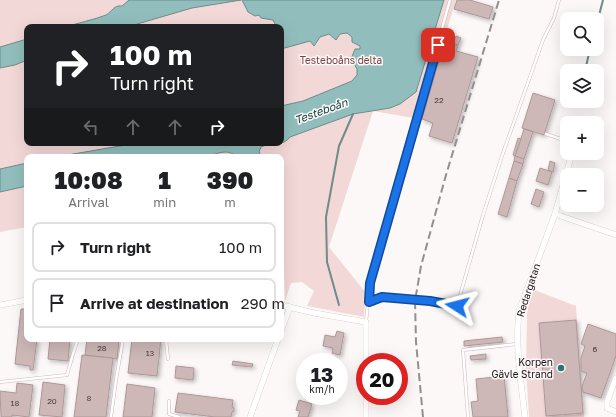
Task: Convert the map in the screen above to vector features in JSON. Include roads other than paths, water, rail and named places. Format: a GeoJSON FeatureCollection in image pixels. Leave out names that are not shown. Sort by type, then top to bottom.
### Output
{"type":"FeatureCollection","features":[{"type":"Feature","properties":{"kind":"street","name":"Redargatan"},"geometry":{"type":"LineString","coordinates":[[525,417],[517,344],[519,311],[555,214],[570,160]]}},
{"type":"Feature","properties":{"kind":"street"},"geometry":{"type":"LineString","coordinates":[[555,214],[616,235]]}},
{"type":"Feature","properties":{"kind":"street"},"geometry":{"type":"LineString","coordinates":[[0,305],[24,301]]}},
{"type":"Feature","properties":{"kind":"street"},"geometry":{"type":"LineString","coordinates":[[284,306],[314,313],[366,322],[366,353]]}},
{"type":"Feature","properties":{"kind":"street"},"geometry":{"type":"LineString","coordinates":[[284,323],[290,307]]}},
{"type":"Feature","properties":{"kind":"street"},"geometry":{"type":"LineString","coordinates":[[250,417],[277,342]]}},
{"type":"Feature","properties":{"kind":"street"},"geometry":{"type":"LineString","coordinates":[[616,378],[607,402],[607,408],[616,412]]}},
{"type":"Feature","properties":{"kind":"street"},"geometry":{"type":"LineString","coordinates":[[366,405],[366,417]]}},
{"type":"Feature","properties":{"kind":"lane"},"geometry":{"type":"LineString","coordinates":[[366,322],[370,283],[450,0]]}},
{"type":"Feature","properties":{"kind":"lane"},"geometry":{"type":"LineString","coordinates":[[369,302],[382,297],[430,301],[457,306],[481,222],[503,153],[543,40],[554,18],[558,0]]}},
{"type":"Feature","properties":{"kind":"lane"},"geometry":{"type":"LineString","coordinates":[[546,134],[560,139]]}},
{"type":"Feature","properties":{"kind":"lane"},"geometry":{"type":"LineString","coordinates":[[0,382],[67,375],[77,342]]}},
{"type":"Feature","properties":{"kind":"lane"},"geometry":{"type":"LineString","coordinates":[[111,417],[122,342]]}},
{"type":"Feature","properties":{"kind":"lane"},"geometry":{"type":"LineString","coordinates":[[166,342],[168,359]]}},
{"type":"Feature","properties":{"kind":"lane"},"geometry":{"type":"LineString","coordinates":[[468,417],[463,350],[517,344]]}},
{"type":"Feature","properties":{"kind":"lane"},"geometry":{"type":"LineString","coordinates":[[169,401],[169,414],[179,417]]}},
{"type":"Feature","properties":{"kind":"water"},"geometry":{"type":"Polygon","coordinates":[[[129,0],[241,0],[192,8],[137,24],[75,24],[106,15],[115,7],[122,6],[129,0]]]}},
{"type":"Feature","properties":{"kind":"water","name":"Testeboån"},"geometry":{"type":"Polygon","coordinates":[[[242,0],[444,0],[416,92],[400,104],[390,108],[353,114],[290,137],[284,142],[284,105],[303,101],[352,81],[357,75],[357,69],[351,59],[355,49],[360,49],[360,46],[352,42],[352,37],[347,33],[340,34],[336,40],[329,34],[320,37],[314,46],[310,41],[284,48],[284,24],[275,24],[273,20],[261,18],[259,15],[255,16],[248,12],[242,0]]]}},
{"type":"Feature","properties":{"kind":"water"},"geometry":{"type":"Polygon","coordinates":[[[24,40],[24,61],[0,68],[0,47],[24,40]]]}},
{"type":"Feature","properties":{"kind":"water"},"geometry":{"type":"Polygon","coordinates":[[[120,146],[265,146],[261,147],[259,152],[260,154],[233,154],[229,152],[73,154],[120,146]]]}},
{"type":"Feature","properties":{"kind":"water"},"geometry":{"type":"Polygon","coordinates":[[[24,164],[24,187],[0,192],[0,169],[24,164]]]}},
{"type":"Feature","properties":{"kind":"waterway"},"geometry":{"type":"LineString","coordinates":[[600,12],[603,0]]}},
{"type":"Feature","properties":{"kind":"waterway"},"geometry":{"type":"LineString","coordinates":[[587,64],[588,56]]}},
{"type":"Feature","properties":{"kind":"waterway"},"geometry":{"type":"LineString","coordinates":[[339,305],[327,262],[326,217],[339,146],[353,114]]}},
{"type":"Feature","properties":{"kind":"railway"},"geometry":{"type":"LineString","coordinates":[[423,417],[416,342],[415,301],[421,266],[446,175],[499,0]]}},
{"type":"Feature","properties":{"kind":"place","name":"Korpen Gävle Strand"},"geometry":{"type":"Point","coordinates":[561,368]}},
{"type":"Feature","properties":{"kind":"park label","name":"Testeboåns delta"},"geometry":{"type":"Point","coordinates":[341,60]}}]}
